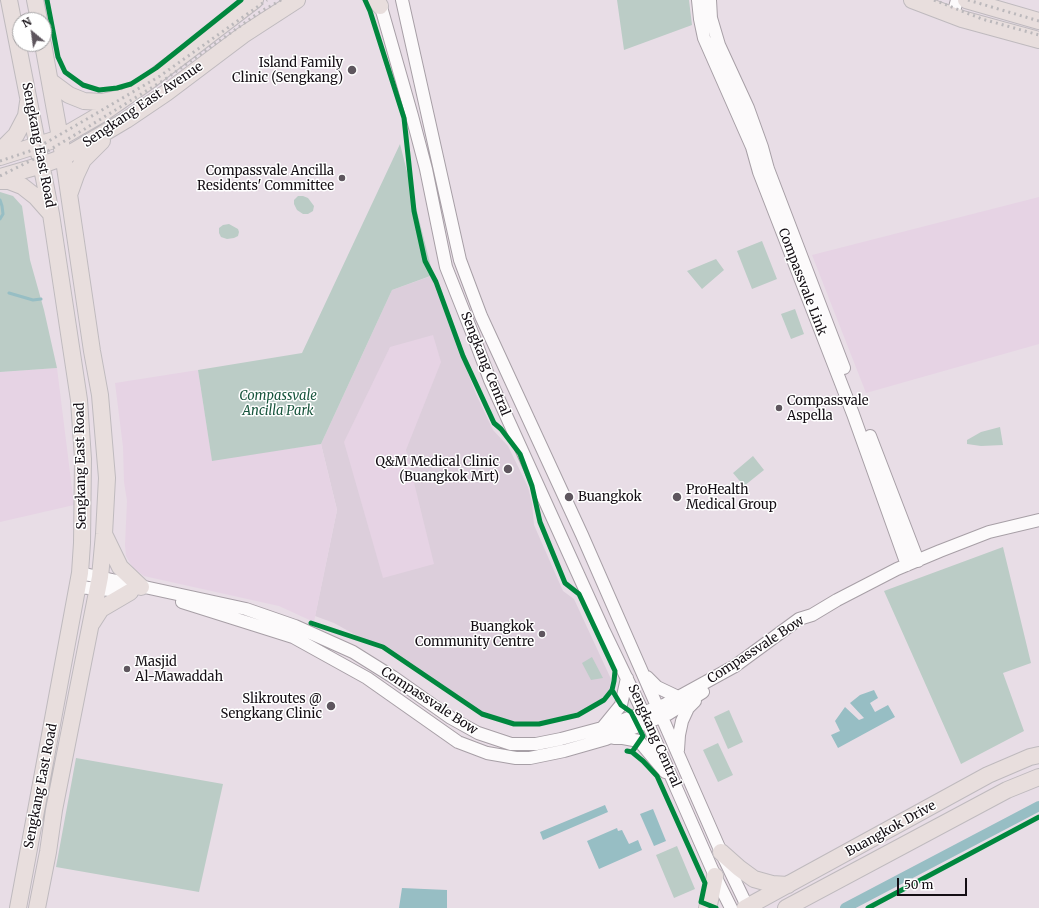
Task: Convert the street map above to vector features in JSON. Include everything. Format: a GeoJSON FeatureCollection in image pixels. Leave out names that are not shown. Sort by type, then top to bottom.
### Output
{"type":"FeatureCollection","features":[{"type":"Feature","properties":{"kind":"main road","name":"Sengkang East Road"},"geometry":{"type":"LineString","coordinates":[[9,0],[51,214],[80,400],[83,459],[82,543],[79,580],[18,908]]}},
{"type":"Feature","properties":{"kind":"main road"},"geometry":{"type":"LineString","coordinates":[[35,0],[37,12]]}},
{"type":"Feature","properties":{"kind":"main road","name":"Sengkang East Avenue"},"geometry":{"type":"LineString","coordinates":[[0,157],[60,138],[103,113],[149,81],[255,0]]}},
{"type":"Feature","properties":{"kind":"main road","name":"Sengkang East Avenue"},"geometry":{"type":"LineString","coordinates":[[0,177],[64,157],[166,93],[243,35],[297,0]]}},
{"type":"Feature","properties":{"kind":"main road"},"geometry":{"type":"LineString","coordinates":[[912,0],[953,15],[1039,40]]}},
{"type":"Feature","properties":{"kind":"main road"},"geometry":{"type":"LineString","coordinates":[[966,0],[998,6],[1039,21]]}},
{"type":"Feature","properties":{"kind":"main road","name":"Sengkang East Road"},"geometry":{"type":"LineString","coordinates":[[38,906],[54,810],[92,624],[104,534],[107,478],[100,395],[92,351],[64,157],[45,52]]}},
{"type":"Feature","properties":{"kind":"main road"},"geometry":{"type":"LineString","coordinates":[[50,81],[69,96],[84,101],[102,102],[127,96]]}},
{"type":"Feature","properties":{"kind":"main road"},"geometry":{"type":"LineString","coordinates":[[0,151],[16,135],[26,116],[29,96]]}},
{"type":"Feature","properties":{"kind":"main road"},"geometry":{"type":"LineString","coordinates":[[69,194],[83,160],[99,145],[113,127]]}},
{"type":"Feature","properties":{"kind":"main road"},"geometry":{"type":"LineString","coordinates":[[0,181],[9,181],[22,186],[36,197],[51,214]]}},
{"type":"Feature","properties":{"kind":"main road"},"geometry":{"type":"LineString","coordinates":[[92,624],[101,609],[135,589],[120,567],[104,534]]}},
{"type":"Feature","properties":{"kind":"main road","name":"Buangkok Drive"},"geometry":{"type":"LineString","coordinates":[[747,907],[988,775],[1030,757],[1039,755]]}},
{"type":"Feature","properties":{"kind":"main road","name":"Buangkok Drive"},"geometry":{"type":"LineString","coordinates":[[786,908],[798,904],[1007,790],[1039,777]]}},
{"type":"Feature","properties":{"kind":"main road"},"geometry":{"type":"LineString","coordinates":[[721,852],[754,879],[772,884],[788,885]]}},
{"type":"Feature","properties":{"kind":"main road"},"geometry":{"type":"LineString","coordinates":[[707,908],[709,905],[715,876]]}},
{"type":"Feature","properties":{"kind":"street","name":"Sengkang Central"},"geometry":{"type":"LineString","coordinates":[[402,0],[460,260],[481,316],[582,535],[721,852],[747,907]]}},
{"type":"Feature","properties":{"kind":"street","name":"Compassvale Link"},"geometry":{"type":"LineString","coordinates":[[698,0],[704,38],[752,147],[759,172],[853,414],[913,563]]}},
{"type":"Feature","properties":{"kind":"street","name":"Compassvale Link"},"geometry":{"type":"LineString","coordinates":[[710,0],[711,18],[719,46],[755,128],[776,190],[913,563]]}},
{"type":"Feature","properties":{"kind":"street"},"geometry":{"type":"LineString","coordinates":[[953,15],[957,0]]}},
{"type":"Feature","properties":{"kind":"street","name":"Sengkang Central"},"geometry":{"type":"LineString","coordinates":[[378,2],[426,169],[446,267],[490,380],[603,629],[677,787],[715,876],[731,908]]}},
{"type":"Feature","properties":{"kind":"street","name":"Compassvale Bow"},"geometry":{"type":"LineString","coordinates":[[660,712],[678,697],[735,666],[800,619],[812,615],[837,600],[940,550],[989,532],[1039,520]]}},
{"type":"Feature","properties":{"kind":"street","name":"Compassvale Bow"},"geometry":{"type":"LineString","coordinates":[[79,580],[246,609],[323,638],[353,652],[393,677],[465,727],[493,739],[511,744],[536,744],[604,733]]}},
{"type":"Feature","properties":{"kind":"street","name":"Compassvale Bow"},"geometry":{"type":"LineString","coordinates":[[135,589],[275,630],[294,637],[367,678],[458,742],[487,753],[516,758],[530,758],[564,751],[604,733],[660,712],[703,692],[734,673],[802,625],[812,615]]}},
{"type":"Feature","properties":{"kind":"street"},"geometry":{"type":"LineString","coordinates":[[323,638],[332,645],[334,649],[335,653],[333,659]]}},
{"type":"Feature","properties":{"kind":"street","name":"Compassvale Bow"},"geometry":{"type":"LineString","coordinates":[[353,652],[355,662],[367,678]]}},
{"type":"Feature","properties":{"kind":"street"},"geometry":{"type":"LineString","coordinates":[[641,670],[658,687],[678,697]]}},
{"type":"Feature","properties":{"kind":"street"},"geometry":{"type":"LineString","coordinates":[[627,678],[621,705],[604,733],[638,741],[661,766],[677,787]]}},
{"type":"Feature","properties":{"kind":"street"},"geometry":{"type":"LineString","coordinates":[[678,753],[679,735],[682,722],[688,708],[703,692]]}},
{"type":"Feature","properties":{"kind":"shaded area"},"geometry":{"type":"Polygon","coordinates":[[[1039,197],[1039,344],[866,393],[812,255],[1039,197]]]}},
{"type":"Feature","properties":{"kind":"shaded area"},"geometry":{"type":"Polygon","coordinates":[[[431,276],[476,394],[493,430],[508,446],[528,487],[532,503],[534,525],[563,591],[574,599],[611,679],[609,692],[602,702],[588,710],[538,722],[515,722],[492,717],[475,708],[384,646],[361,638],[334,623],[315,616],[337,510],[321,444],[392,290],[431,276]]]}},
{"type":"Feature","properties":{"kind":"shaded area"},"geometry":{"type":"Polygon","coordinates":[[[433,335],[441,362],[406,450],[434,564],[383,578],[344,442],[390,347],[433,335]]]}},
{"type":"Feature","properties":{"kind":"shaded area"},"geometry":{"type":"Polygon","coordinates":[[[57,368],[74,505],[0,522],[0,372],[57,368]]]}},
{"type":"Feature","properties":{"kind":"shaded area"},"geometry":{"type":"Polygon","coordinates":[[[198,370],[212,460],[321,444],[337,510],[314,622],[279,606],[144,576],[133,568],[126,556],[127,501],[124,482],[123,447],[115,383],[198,370]]]}},
{"type":"Feature","properties":{"kind":"green space"},"geometry":{"type":"Polygon","coordinates":[[[617,0],[689,0],[692,25],[624,50],[617,0]]]}},
{"type":"Feature","properties":{"kind":"green space","name":"Compassvale Ancilla Park"},"geometry":{"type":"Polygon","coordinates":[[[400,144],[433,275],[392,290],[321,444],[212,461],[198,370],[302,353],[400,144]]]}},
{"type":"Feature","properties":{"kind":"green space"},"geometry":{"type":"Polygon","coordinates":[[[0,192],[13,196],[22,206],[30,260],[44,310],[57,368],[0,372],[0,192]]]}},
{"type":"Feature","properties":{"kind":"green space"},"geometry":{"type":"Polygon","coordinates":[[[298,196],[308,198],[314,206],[313,211],[308,214],[303,214],[297,210],[294,200],[298,196]]]}},
{"type":"Feature","properties":{"kind":"green space"},"geometry":{"type":"Polygon","coordinates":[[[229,224],[238,229],[238,236],[227,239],[221,237],[219,228],[223,225],[229,224]]]}},
{"type":"Feature","properties":{"kind":"green space"},"geometry":{"type":"Polygon","coordinates":[[[762,241],[777,279],[752,289],[737,251],[762,241]]]}},
{"type":"Feature","properties":{"kind":"green space"},"geometry":{"type":"Polygon","coordinates":[[[716,259],[724,270],[702,289],[687,271],[716,259]]]}},
{"type":"Feature","properties":{"kind":"green space"},"geometry":{"type":"Polygon","coordinates":[[[795,309],[804,334],[791,339],[781,314],[795,309]]]}},
{"type":"Feature","properties":{"kind":"green space"},"geometry":{"type":"Polygon","coordinates":[[[1000,427],[1003,445],[981,446],[967,444],[967,440],[981,432],[1000,427]]]}},
{"type":"Feature","properties":{"kind":"green space"},"geometry":{"type":"Polygon","coordinates":[[[753,456],[764,470],[744,486],[733,473],[753,456]]]}},
{"type":"Feature","properties":{"kind":"green space"},"geometry":{"type":"Polygon","coordinates":[[[1003,547],[1031,663],[1003,673],[1024,731],[961,764],[884,591],[1003,547]]]}},
{"type":"Feature","properties":{"kind":"green space"},"geometry":{"type":"Polygon","coordinates":[[[592,657],[603,678],[591,680],[582,663],[592,657]]]}},
{"type":"Feature","properties":{"kind":"green space"},"geometry":{"type":"Polygon","coordinates":[[[729,710],[743,742],[728,749],[714,717],[729,710]]]}},
{"type":"Feature","properties":{"kind":"green space"},"geometry":{"type":"Polygon","coordinates":[[[718,743],[733,775],[718,782],[703,750],[718,743]]]}},
{"type":"Feature","properties":{"kind":"green space"},"geometry":{"type":"Polygon","coordinates":[[[76,758],[223,784],[199,892],[56,867],[76,758]]]}},
{"type":"Feature","properties":{"kind":"green space"},"geometry":{"type":"Polygon","coordinates":[[[677,846],[695,889],[674,898],[656,855],[677,846]]]}},
{"type":"Feature","properties":{"kind":"water"},"geometry":{"type":"Polygon","coordinates":[[[874,690],[878,698],[870,703],[875,712],[888,705],[895,717],[838,748],[831,735],[840,731],[835,721],[845,707],[859,720],[864,718],[850,703],[860,695],[874,690]]]}},
{"type":"Feature","properties":{"kind":"water"},"geometry":{"type":"Polygon","coordinates":[[[605,805],[608,812],[543,840],[540,832],[605,805]]]}},
{"type":"Feature","properties":{"kind":"water"},"geometry":{"type":"Polygon","coordinates":[[[653,809],[666,841],[654,846],[640,814],[653,809]]]}},
{"type":"Feature","properties":{"kind":"water"},"geometry":{"type":"Polygon","coordinates":[[[617,828],[618,831],[622,830],[629,844],[638,840],[642,850],[599,869],[587,841],[617,828]]]}},
{"type":"Feature","properties":{"kind":"water"},"geometry":{"type":"Polygon","coordinates":[[[402,888],[447,890],[447,908],[399,908],[402,888]]]}},
{"type":"Feature","properties":{"kind":"waterway"},"geometry":{"type":"LineString","coordinates":[[0,200],[3,214],[0,219]]}},
{"type":"Feature","properties":{"kind":"waterway"},"geometry":{"type":"LineString","coordinates":[[9,293],[33,300],[41,299]]}},
{"type":"Feature","properties":{"kind":"waterway"},"geometry":{"type":"LineString","coordinates":[[845,908],[1039,806]]}},
{"type":"Feature","properties":{"kind":"railway"},"geometry":{"type":"LineString","coordinates":[[0,161],[33,150],[160,76],[267,0]]}},
{"type":"Feature","properties":{"kind":"railway"},"geometry":{"type":"LineString","coordinates":[[0,176],[36,158],[164,80],[260,12],[281,0]]}},
{"type":"Feature","properties":{"kind":"railway"},"geometry":{"type":"LineString","coordinates":[[934,0],[982,19],[1039,35]]}},
{"type":"Feature","properties":{"kind":"railway"},"geometry":{"type":"LineString","coordinates":[[968,0],[1039,21]]}},
{"type":"Feature","properties":{"kind":"cycle path"},"geometry":{"type":"LineString","coordinates":[[47,0],[58,57],[65,72],[83,85],[99,90],[117,88],[131,84],[156,68],[241,0]]}},
{"type":"Feature","properties":{"kind":"cycle path"},"geometry":{"type":"LineString","coordinates":[[311,623],[383,647],[482,714],[514,724],[539,724],[578,715],[604,700],[612,690],[614,681],[615,671],[579,594],[565,583],[540,522],[532,486],[520,454],[501,429],[494,423],[463,356],[436,282],[425,261],[414,211],[404,118],[370,11],[365,0]]}},
{"type":"Feature","properties":{"kind":"cycle path"},"geometry":{"type":"LineString","coordinates":[[612,690],[621,705],[631,712],[643,736],[632,752]]}},
{"type":"Feature","properties":{"kind":"cycle path"},"geometry":{"type":"LineString","coordinates":[[627,751],[632,752],[643,761],[657,776],[705,883],[701,902],[716,908]]}},
{"type":"Feature","properties":{"kind":"cycle path"},"geometry":{"type":"LineString","coordinates":[[868,908],[1039,817]]}},
{"type":"Feature","properties":{"kind":"place","name":"Island Family Clinic (Sengkang)"},"geometry":{"type":"Point","coordinates":[352,70]}},
{"type":"Feature","properties":{"kind":"place","name":"Compassvale Ancilla Residents' Committee"},"geometry":{"type":"Point","coordinates":[342,178]}},
{"type":"Feature","properties":{"kind":"place","name":"Compassvale Aspella"},"geometry":{"type":"Point","coordinates":[779,408]}},
{"type":"Feature","properties":{"kind":"place","name":"Q&M Medical Clinic (Buangkok Mrt)"},"geometry":{"type":"Point","coordinates":[508,469]}},
{"type":"Feature","properties":{"kind":"place","name":"Buangkok"},"geometry":{"type":"Point","coordinates":[569,497]}},
{"type":"Feature","properties":{"kind":"place","name":"ProHealth Medical Group"},"geometry":{"type":"Point","coordinates":[677,497]}},
{"type":"Feature","properties":{"kind":"place","name":"Buangkok Community Centre"},"geometry":{"type":"Point","coordinates":[542,634]}},
{"type":"Feature","properties":{"kind":"place","name":"Masjid Al-Mawaddah"},"geometry":{"type":"Point","coordinates":[127,669]}},
{"type":"Feature","properties":{"kind":"place","name":"Slikroutes @ Sengkang Clinic"},"geometry":{"type":"Point","coordinates":[331,706]}}]}
